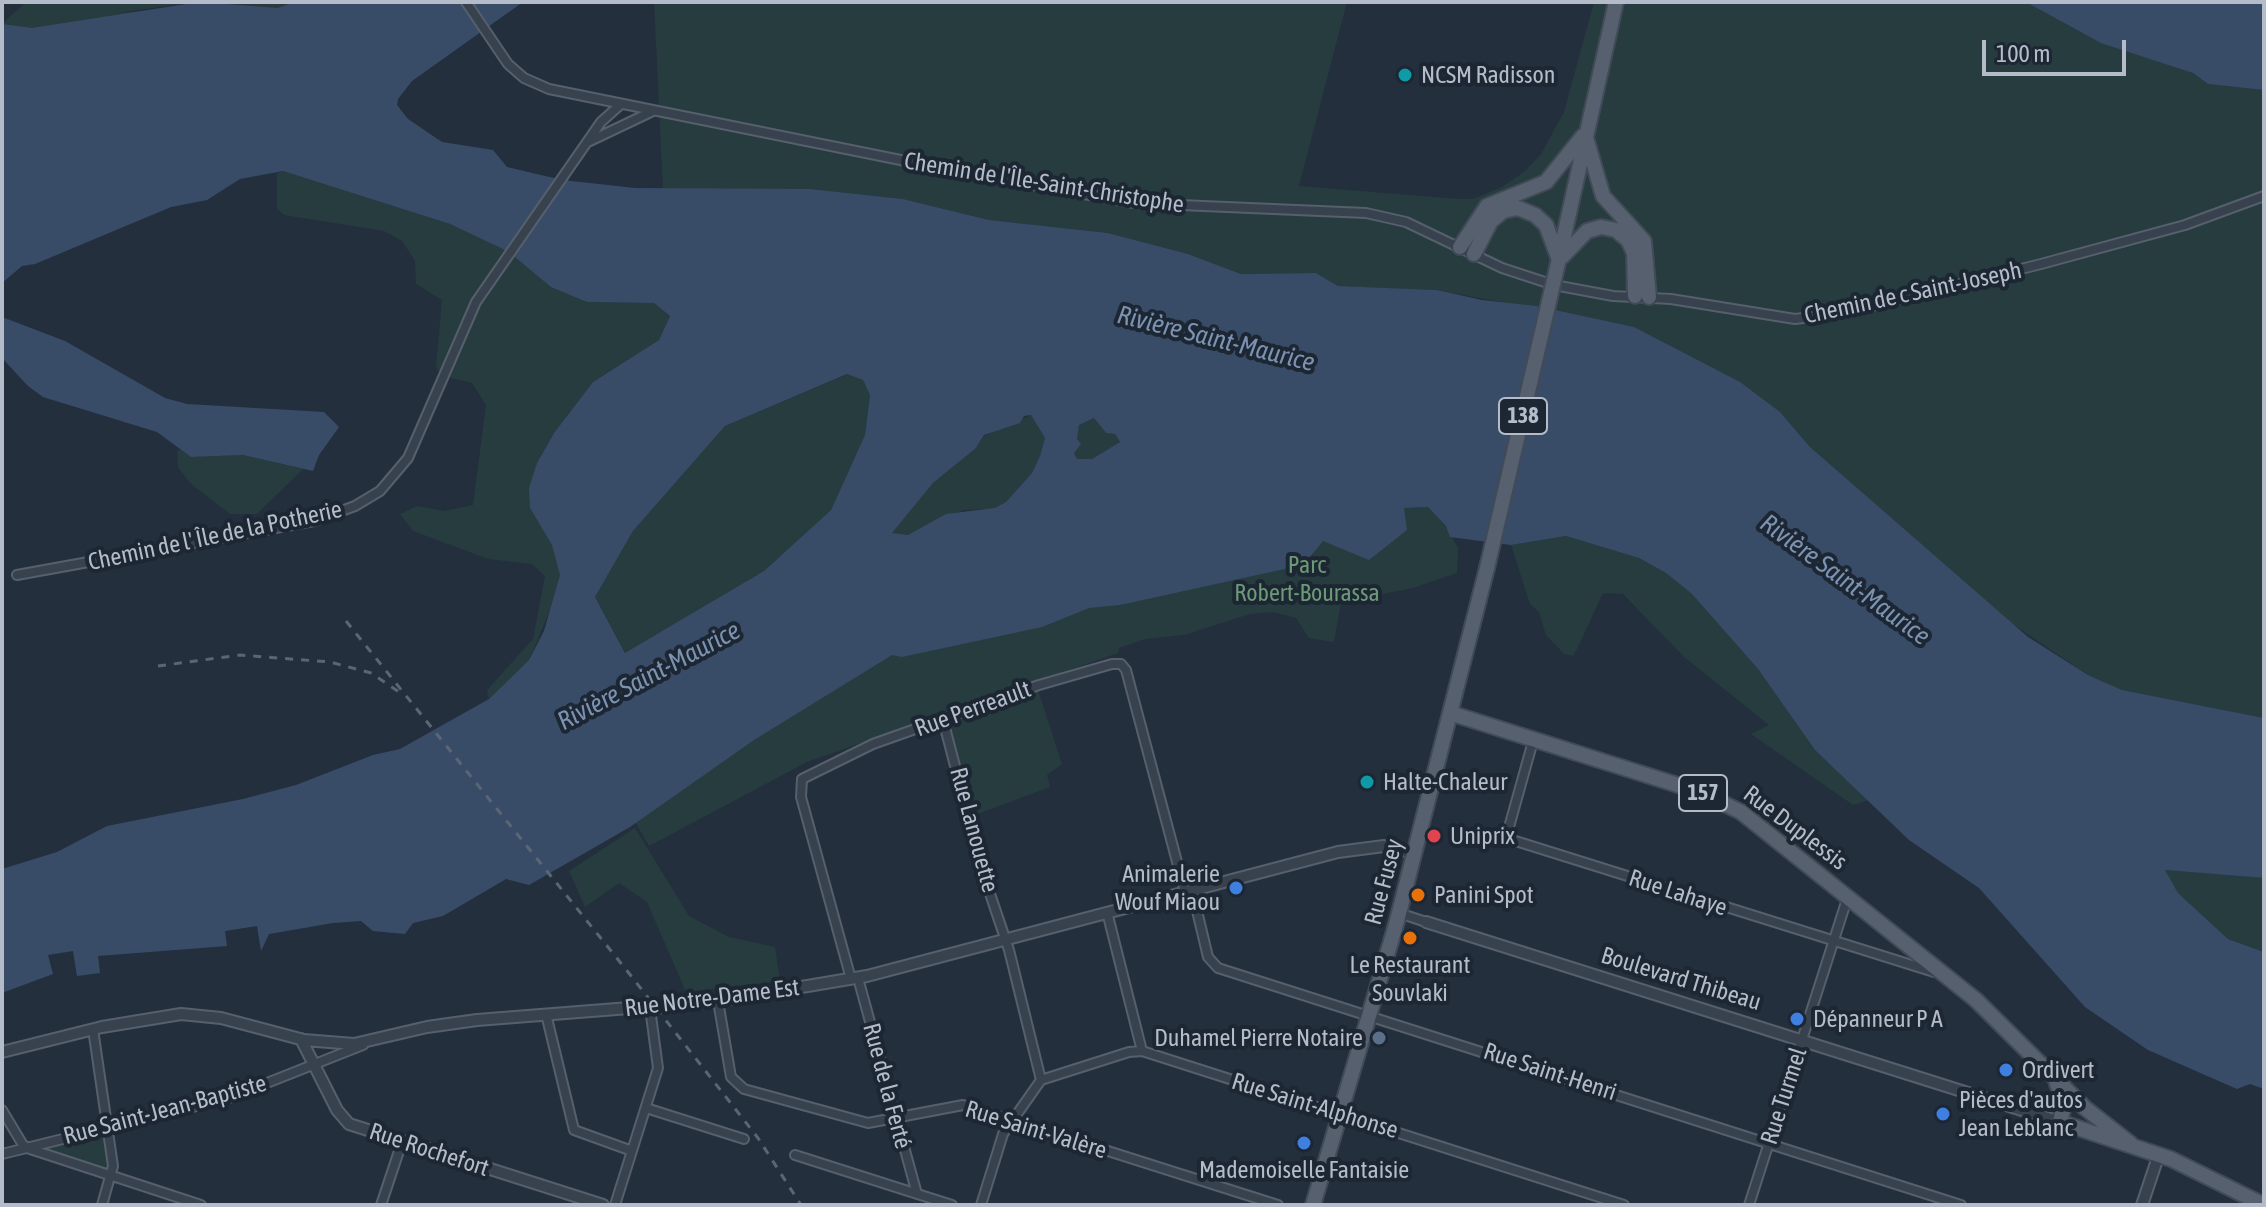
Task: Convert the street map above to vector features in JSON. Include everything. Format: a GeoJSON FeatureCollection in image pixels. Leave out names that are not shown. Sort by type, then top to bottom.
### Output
{"type":"FeatureCollection","features":[{"type":"Feature","properties":{"kind":"main road","name":"138"},"geometry":{"type":"LineString","coordinates":[[1559,262],[1616,2]]}},
{"type":"Feature","properties":{"kind":"main road"},"geometry":{"type":"LineString","coordinates":[[1467,251],[1483,210],[1495,201],[1546,182],[1586,133]]}},
{"type":"Feature","properties":{"kind":"main road"},"geometry":{"type":"LineString","coordinates":[[1586,133],[1603,196],[1644,241],[1642,297]]}},
{"type":"Feature","properties":{"kind":"main road"},"geometry":{"type":"LineString","coordinates":[[1467,251],[1491,221],[1503,211],[1518,208],[1535,215],[1546,225],[1559,262]]}},
{"type":"Feature","properties":{"kind":"main road"},"geometry":{"type":"LineString","coordinates":[[1559,262],[1583,233],[1597,228],[1616,230],[1628,240],[1634,253],[1642,297]]}},
{"type":"Feature","properties":{"kind":"main road","name":"Rue Fusey"},"geometry":{"type":"LineString","coordinates":[[1313,1205],[1399,913],[1487,568],[1559,262]]}},
{"type":"Feature","properties":{"kind":"main road","name":"Rue Duplessis"},"geometry":{"type":"LineString","coordinates":[[1450,713],[1722,801],[1764,828],[1947,975],[2003,1023],[2055,1080],[2131,1144]]}},
{"type":"Feature","properties":{"kind":"main road"},"geometry":{"type":"LineString","coordinates":[[2055,1080],[2065,1101],[2060,1122]]}},
{"type":"Feature","properties":{"kind":"main road","name":"Boulevard Thibeau"},"geometry":{"type":"LineString","coordinates":[[2060,1122],[2159,1154],[2264,1205]]}},
{"type":"Feature","properties":{"kind":"street","name":"Chemin de l'Île-Saint-Christophe"},"geometry":{"type":"LineString","coordinates":[[466,2],[508,64],[533,83],[621,104],[1134,203],[1366,213],[1406,222],[1516,274],[1554,285]]}},
{"type":"Feature","properties":{"kind":"street","name":"Chemin de l' Île de la Potherie"},"geometry":{"type":"LineString","coordinates":[[17,575],[314,521],[367,500],[391,481],[408,458],[483,291],[610,111],[621,104]]}},
{"type":"Feature","properties":{"kind":"street"},"geometry":{"type":"LineString","coordinates":[[588,144],[656,110]]}},
{"type":"Feature","properties":{"kind":"street","name":"Chemin de c Saint-Joseph"},"geometry":{"type":"LineString","coordinates":[[1554,285],[1606,295],[1642,297],[1795,319],[1825,317],[2142,237],[2264,196]]}},
{"type":"Feature","properties":{"kind":"street","name":"Rue Perreault"},"geometry":{"type":"LineString","coordinates":[[855,978],[801,797],[800,783],[808,774],[864,748],[1052,681],[1121,664],[1128,678],[1188,891]]}},
{"type":"Feature","properties":{"kind":"street","name":"Rue Lanouette"},"geometry":{"type":"LineString","coordinates":[[943,720],[1041,1080]]}},
{"type":"Feature","properties":{"kind":"street","name":"Rue Lahaye"},"geometry":{"type":"LineString","coordinates":[[1533,741],[1506,838],[1947,975]]}},
{"type":"Feature","properties":{"kind":"street","name":"Rue Notre-Dame Est"},"geometry":{"type":"LineString","coordinates":[[2,1052],[93,1029],[191,1014],[221,1018],[301,1039],[349,1044],[371,1042],[427,1027],[718,1001],[855,978],[1348,850],[1389,847],[1414,853]]}},
{"type":"Feature","properties":{"kind":"street","name":"Rue Saint-Henri"},"geometry":{"type":"LineString","coordinates":[[1188,891],[1213,965],[1961,1205]]}},
{"type":"Feature","properties":{"kind":"street","name":"Rue Turmel"},"geometry":{"type":"LineString","coordinates":[[1749,1205],[1848,896]]}},
{"type":"Feature","properties":{"kind":"street"},"geometry":{"type":"LineString","coordinates":[[981,1205],[1003,1134],[1041,1080],[1129,1052],[1142,1051],[1107,912]]}},
{"type":"Feature","properties":{"kind":"street","name":"Boulevard Thibeau"},"geometry":{"type":"LineString","coordinates":[[1399,913],[2060,1122]]}},
{"type":"Feature","properties":{"kind":"street","name":"Rue de la Ferté"},"geometry":{"type":"LineString","coordinates":[[855,978],[917,1194]]}},
{"type":"Feature","properties":{"kind":"street","name":"Rue Saint-Valère"},"geometry":{"type":"LineString","coordinates":[[718,1001],[729,1072],[737,1086],[861,1122],[895,1119],[957,1105],[1278,1205]]}},
{"type":"Feature","properties":{"kind":"street"},"geometry":{"type":"LineString","coordinates":[[615,1205],[658,1064],[650,1008]]}},
{"type":"Feature","properties":{"kind":"street"},"geometry":{"type":"LineString","coordinates":[[546,1014],[574,1130],[632,1151]]}},
{"type":"Feature","properties":{"kind":"street"},"geometry":{"type":"LineString","coordinates":[[93,1029],[110,1127],[112,1177],[102,1205]]}},
{"type":"Feature","properties":{"kind":"street","name":"Rue Rochefort"},"geometry":{"type":"LineString","coordinates":[[301,1039],[344,1121],[603,1205]]}},
{"type":"Feature","properties":{"kind":"street","name":"Rue Saint-Jean-Baptiste"},"geometry":{"type":"LineString","coordinates":[[2,1154],[235,1096],[371,1042]]}},
{"type":"Feature","properties":{"kind":"street","name":"Rue Saint-Alphonse"},"geometry":{"type":"LineString","coordinates":[[1142,1051],[1624,1205]]}},
{"type":"Feature","properties":{"kind":"street"},"geometry":{"type":"LineString","coordinates":[[646,1108],[744,1139]]}},
{"type":"Feature","properties":{"kind":"street"},"geometry":{"type":"LineString","coordinates":[[2,1110],[25,1147],[201,1205]]}},
{"type":"Feature","properties":{"kind":"street"},"geometry":{"type":"LineString","coordinates":[[381,1205],[402,1142]]}},
{"type":"Feature","properties":{"kind":"street"},"geometry":{"type":"LineString","coordinates":[[2142,1205],[2159,1154]]}},
{"type":"Feature","properties":{"kind":"street"},"geometry":{"type":"LineString","coordinates":[[795,1155],[952,1205]]}},
{"type":"Feature","properties":{"kind":"green space"},"geometry":{"type":"Polygon","coordinates":[[[26,2],[199,2],[115,13],[227,5],[201,2],[316,2],[114,58],[2,24],[26,2]]]}},
{"type":"Feature","properties":{"kind":"green space"},"geometry":{"type":"Polygon","coordinates":[[[654,2],[1347,2],[1299,186],[1459,199],[1473,199],[1502,187],[1524,172],[1541,154],[1564,112],[1594,2],[2026,2],[2193,73],[2208,84],[2264,90],[2264,718],[2122,690],[2088,675],[1992,610],[1810,447],[1780,412],[1634,327],[1437,290],[1338,286],[1316,273],[1241,274],[1188,254],[1108,233],[989,220],[903,199],[810,189],[663,189],[654,2]]]}},
{"type":"Feature","properties":{"kind":"green space"},"geometry":{"type":"Polygon","coordinates":[[[283,171],[450,224],[509,252],[587,302],[654,303],[670,316],[659,340],[593,382],[554,433],[537,463],[530,508],[553,545],[560,575],[558,591],[529,660],[489,699],[487,690],[533,639],[545,576],[532,564],[488,559],[413,531],[400,514],[417,506],[444,511],[473,505],[486,405],[472,383],[442,376],[436,367],[442,300],[416,284],[415,261],[402,241],[384,231],[284,215],[277,208],[277,173],[283,171]]]}},
{"type":"Feature","properties":{"kind":"green space"},"geometry":{"type":"Polygon","coordinates":[[[848,374],[863,380],[870,395],[865,435],[831,510],[764,571],[626,654],[595,597],[633,531],[725,426],[848,374]]]}},
{"type":"Feature","properties":{"kind":"green space"},"geometry":{"type":"Polygon","coordinates":[[[1031,415],[1045,438],[1040,456],[1032,473],[1006,502],[995,509],[963,510],[908,535],[891,533],[933,483],[976,448],[984,436],[1031,415]]]}},
{"type":"Feature","properties":{"kind":"green space"},"geometry":{"type":"Polygon","coordinates":[[[1094,418],[1106,433],[1115,434],[1120,442],[1092,459],[1077,459],[1074,453],[1079,425],[1094,418]]]}},
{"type":"Feature","properties":{"kind":"green space"},"geometry":{"type":"Polygon","coordinates":[[[181,449],[191,457],[243,455],[303,469],[257,514],[230,514],[190,483],[178,467],[177,452],[181,449]]]}},
{"type":"Feature","properties":{"kind":"green space","name":"Parc Robert-Bourassa"},"geometry":{"type":"Polygon","coordinates":[[[1428,507],[1446,526],[1458,548],[1457,573],[1413,588],[1341,602],[1334,642],[1309,638],[1296,618],[1273,612],[1250,614],[1184,635],[1145,639],[1119,648],[1118,653],[807,762],[649,846],[633,818],[889,650],[1404,508],[1428,507]]]}},
{"type":"Feature","properties":{"kind":"green space"},"geometry":{"type":"Polygon","coordinates":[[[1566,536],[1639,558],[1666,573],[1692,594],[1758,669],[1815,750],[1870,800],[1853,805],[1751,734],[1769,725],[1684,657],[1623,594],[1603,593],[1573,656],[1564,654],[1546,635],[1539,612],[1530,604],[1511,545],[1566,536]]]}},
{"type":"Feature","properties":{"kind":"green space"},"geometry":{"type":"Polygon","coordinates":[[[1038,690],[1062,764],[1047,775],[1050,787],[975,815],[946,717],[1038,690]]]}},
{"type":"Feature","properties":{"kind":"green space"},"geometry":{"type":"Polygon","coordinates":[[[635,828],[689,916],[729,937],[775,947],[780,981],[686,992],[647,902],[619,883],[585,907],[569,871],[635,828]]]}},
{"type":"Feature","properties":{"kind":"green space"},"geometry":{"type":"Polygon","coordinates":[[[2164,870],[2264,878],[2264,952],[2228,939],[2178,893],[2164,870]]]}},
{"type":"Feature","properties":{"kind":"green space"},"geometry":{"type":"Polygon","coordinates":[[[110,1127],[113,1172],[30,1149],[110,1127]]]}},
{"type":"Feature","properties":{"kind":"water","name":"Rivière Saint-Maurice"},"geometry":{"type":"Polygon","coordinates":[[[199,2],[278,8],[294,2],[523,2],[412,81],[397,105],[408,119],[442,142],[493,150],[507,167],[562,180],[635,188],[810,189],[903,199],[989,220],[1108,233],[1188,254],[1241,274],[1316,273],[1338,286],[1437,290],[1482,300],[1536,306],[1634,327],[1740,382],[1780,412],[1810,447],[2028,637],[2088,675],[2122,690],[2264,718],[2264,878],[2165,870],[2178,893],[2228,939],[2264,952],[2264,1089],[2250,1084],[2237,1089],[2148,1050],[2085,1007],[1979,888],[1909,840],[1815,750],[1758,669],[1692,594],[1666,573],[1639,558],[1566,536],[1511,545],[1450,537],[1446,526],[1428,507],[1404,508],[1407,530],[1369,560],[1323,541],[1300,569],[1289,568],[1120,605],[1089,608],[1042,627],[902,657],[892,655],[754,740],[630,827],[529,885],[506,879],[443,916],[413,923],[405,934],[373,931],[361,921],[333,923],[269,934],[261,951],[257,926],[225,931],[227,946],[98,956],[100,973],[77,976],[73,951],[48,955],[53,974],[2,993],[2,869],[57,852],[107,826],[243,799],[296,785],[373,755],[400,749],[489,699],[529,660],[544,631],[560,575],[552,545],[530,508],[529,488],[537,463],[554,433],[593,382],[659,340],[670,316],[654,303],[587,302],[551,287],[509,252],[450,224],[283,171],[240,179],[207,200],[171,207],[35,264],[22,266],[2,283],[2,24],[32,28],[199,2]],[[847,374],[725,426],[633,531],[595,597],[625,653],[764,571],[831,510],[865,435],[870,395],[863,380],[847,374]],[[1031,415],[1024,416],[1020,423],[984,435],[976,448],[933,483],[892,533],[908,535],[946,514],[995,508],[1006,502],[1032,473],[1045,438],[1031,415]],[[1094,418],[1079,425],[1077,439],[1081,444],[1074,453],[1077,459],[1092,459],[1120,442],[1115,434],[1106,433],[1094,418]]]}},
{"type":"Feature","properties":{"kind":"water"},"geometry":{"type":"Polygon","coordinates":[[[2026,2],[2264,2],[2264,90],[2208,84],[2193,73],[2101,43],[2026,2]]]}},
{"type":"Feature","properties":{"kind":"water"},"geometry":{"type":"Polygon","coordinates":[[[2,317],[65,341],[165,398],[187,404],[324,412],[339,427],[319,455],[313,471],[243,455],[191,457],[157,432],[43,397],[28,386],[2,358],[2,317]]]}},
{"type":"Feature","properties":{"kind":"railway"},"geometry":{"type":"LineString","coordinates":[[346,621],[758,1138],[801,1205]]}},
{"type":"Feature","properties":{"kind":"railway"},"geometry":{"type":"LineString","coordinates":[[158,666],[240,655],[330,662],[371,673],[399,692]]}},
{"type":"Feature","properties":{"kind":"place","name":"NCSM Radisson"},"geometry":{"type":"Point","coordinates":[1405,75]}},
{"type":"Feature","properties":{"kind":"place","name":"Halte-Chaleur"},"geometry":{"type":"Point","coordinates":[1367,782]}},
{"type":"Feature","properties":{"kind":"place","name":"Uniprix"},"geometry":{"type":"Point","coordinates":[1434,836]}},
{"type":"Feature","properties":{"kind":"place","name":"Animalerie Wouf Miaou"},"geometry":{"type":"Point","coordinates":[1236,888]}},
{"type":"Feature","properties":{"kind":"place","name":"Panini Spot"},"geometry":{"type":"Point","coordinates":[1418,895]}},
{"type":"Feature","properties":{"kind":"place","name":"Le Restaurant Souvlaki"},"geometry":{"type":"Point","coordinates":[1410,938]}},
{"type":"Feature","properties":{"kind":"place","name":"Dépanneur P A"},"geometry":{"type":"Point","coordinates":[1797,1019]}},
{"type":"Feature","properties":{"kind":"place","name":"Duhamel Pierre Notaire"},"geometry":{"type":"Point","coordinates":[1379,1038]}},
{"type":"Feature","properties":{"kind":"place","name":"Ordivert"},"geometry":{"type":"Point","coordinates":[2006,1070]}},
{"type":"Feature","properties":{"kind":"place","name":"Pièces d'autos Jean Leblanc"},"geometry":{"type":"Point","coordinates":[1943,1114]}},
{"type":"Feature","properties":{"kind":"place","name":"Mademoiselle Fantaisie"},"geometry":{"type":"Point","coordinates":[1304,1143]}}]}
